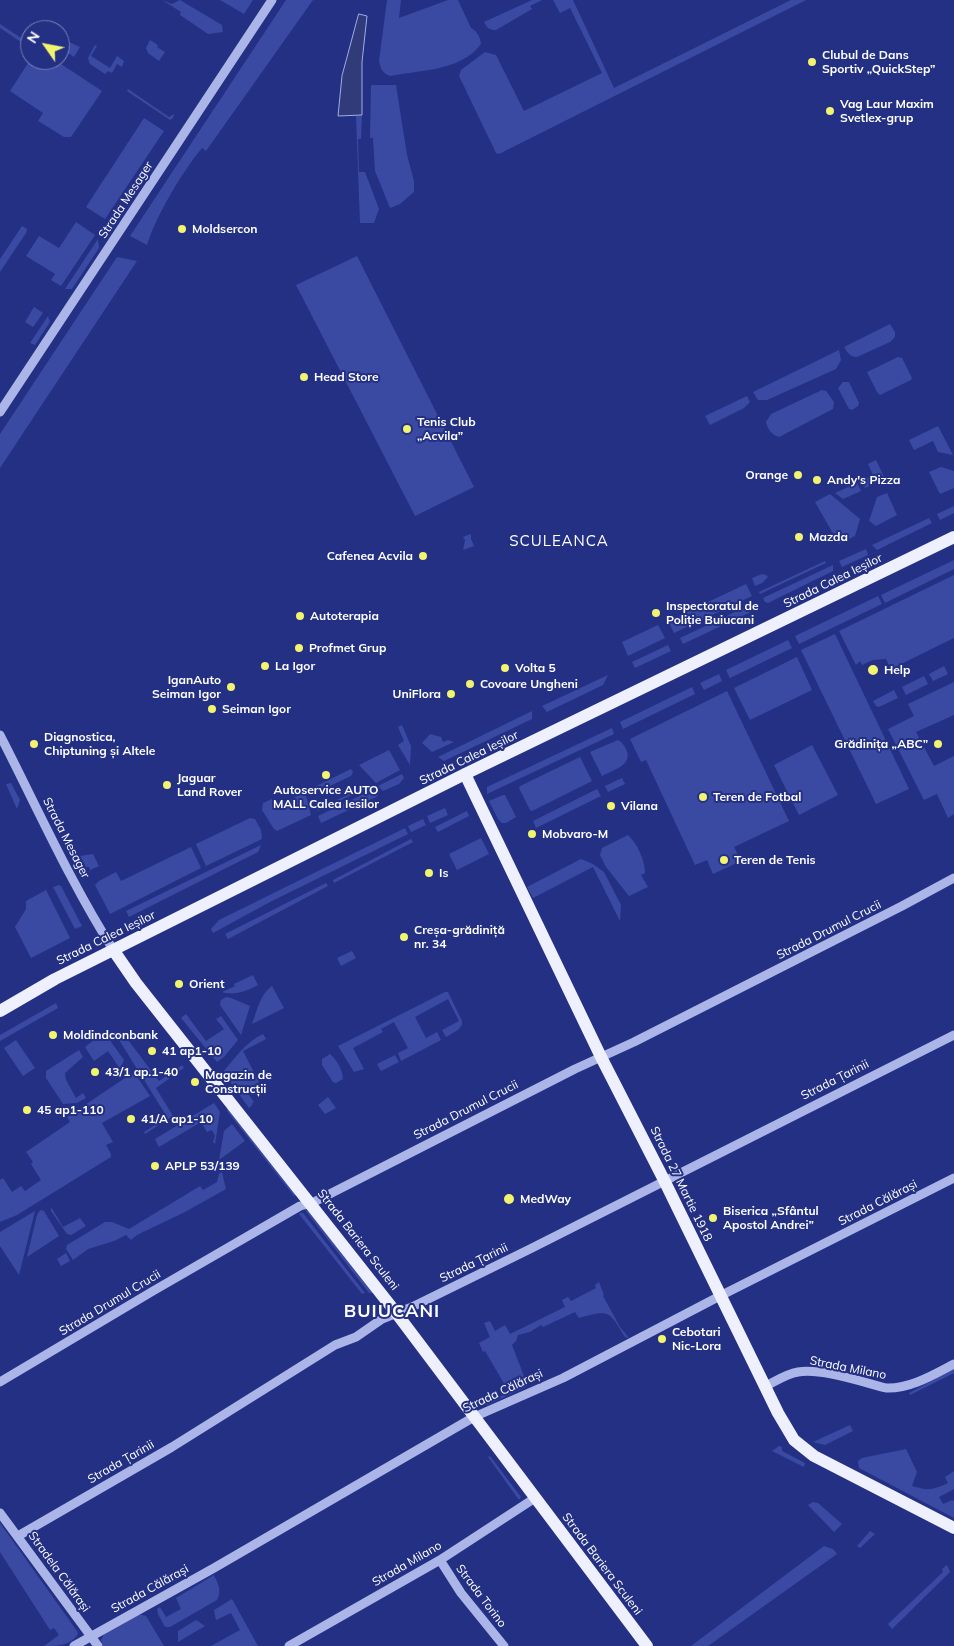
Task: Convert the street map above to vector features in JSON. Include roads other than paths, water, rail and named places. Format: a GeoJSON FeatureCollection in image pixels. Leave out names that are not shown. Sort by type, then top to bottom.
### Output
{"type":"FeatureCollection","features":[{"type":"Feature","properties":{"kind":"main road","name":"Strada Calea Ieșilor"},"geometry":{"type":"LineString","coordinates":[[0,1011],[55,979],[465,774],[954,537]]}},
{"type":"Feature","properties":{"kind":"main road","name":"Strada 27 Martie 1918"},"geometry":{"type":"LineString","coordinates":[[465,774],[601,1057],[794,1440],[803,1449],[827,1464],[954,1528]]}},
{"type":"Feature","properties":{"kind":"main road","name":"Strada Bariera Sculeni"},"geometry":{"type":"LineString","coordinates":[[114,951],[136,983],[397,1314],[647,1646]]}},
{"type":"Feature","properties":{"kind":"street","name":"Strada Mesager"},"geometry":{"type":"LineString","coordinates":[[0,412],[272,0]]}},
{"type":"Feature","properties":{"kind":"street","name":"Strada Mesager"},"geometry":{"type":"LineString","coordinates":[[0,735],[72,878],[96,923],[114,951]]}},
{"type":"Feature","properties":{"kind":"street","name":"Strada Drumul Crucii"},"geometry":{"type":"LineString","coordinates":[[0,1382],[300,1206],[312,1204],[954,878]]}},
{"type":"Feature","properties":{"kind":"street","name":"Strada Țarinii"},"geometry":{"type":"LineString","coordinates":[[18,1536],[172,1447],[335,1345],[356,1337],[382,1319],[397,1314],[522,1253],[954,1034]]}},
{"type":"Feature","properties":{"kind":"street","name":"Strada Călărași"},"geometry":{"type":"LineString","coordinates":[[74,1646],[214,1568],[474,1417],[563,1378],[720,1296],[954,1178]]}},
{"type":"Feature","properties":{"kind":"street","name":"Strada Milano"},"geometry":{"type":"LineString","coordinates":[[766,1386],[787,1375],[807,1371],[892,1389],[912,1384],[954,1364]]}},
{"type":"Feature","properties":{"kind":"street","name":"Strada Milano"},"geometry":{"type":"LineString","coordinates":[[288,1646],[440,1560],[535,1498]]}},
{"type":"Feature","properties":{"kind":"street","name":"Stradela Călărași"},"geometry":{"type":"LineString","coordinates":[[0,1513],[98,1646]]}},
{"type":"Feature","properties":{"kind":"street","name":"Strada Torino"},"geometry":{"type":"LineString","coordinates":[[440,1560],[461,1593],[504,1646]]}},
{"type":"Feature","properties":{"kind":"place","name":"Clubul de Dans Sportiv „QuickStep”"},"geometry":{"type":"Point","coordinates":[812,62]}},
{"type":"Feature","properties":{"kind":"place","name":"Vag Laur Maxim Svetlex-grup"},"geometry":{"type":"Point","coordinates":[830,111]}},
{"type":"Feature","properties":{"kind":"place","name":"Moldsercon"},"geometry":{"type":"Point","coordinates":[182,229]}},
{"type":"Feature","properties":{"kind":"place","name":"Head Store"},"geometry":{"type":"Point","coordinates":[304,377]}},
{"type":"Feature","properties":{"kind":"place","name":"Tenis Club „Acvila”"},"geometry":{"type":"Point","coordinates":[407,429]}},
{"type":"Feature","properties":{"kind":"place","name":"Orange"},"geometry":{"type":"Point","coordinates":[798,475]}},
{"type":"Feature","properties":{"kind":"place","name":"Andy's Pizza"},"geometry":{"type":"Point","coordinates":[817,480]}},
{"type":"Feature","properties":{"kind":"place","name":"Mazda"},"geometry":{"type":"Point","coordinates":[799,537]}},
{"type":"Feature","properties":{"kind":"place","name":"Cafenea Acvila"},"geometry":{"type":"Point","coordinates":[423,556]}},
{"type":"Feature","properties":{"kind":"place","name":"Inspectoratul de Poliție Buiucani"},"geometry":{"type":"Point","coordinates":[656,613]}},
{"type":"Feature","properties":{"kind":"place","name":"Autoterapia"},"geometry":{"type":"Point","coordinates":[300,616]}},
{"type":"Feature","properties":{"kind":"place","name":"Profmet Grup"},"geometry":{"type":"Point","coordinates":[299,648]}},
{"type":"Feature","properties":{"kind":"place","name":"La Igor"},"geometry":{"type":"Point","coordinates":[265,666]}},
{"type":"Feature","properties":{"kind":"place","name":"Volta 5"},"geometry":{"type":"Point","coordinates":[505,668]}},
{"type":"Feature","properties":{"kind":"place","name":"Help"},"geometry":{"type":"Point","coordinates":[873,670]}},
{"type":"Feature","properties":{"kind":"place","name":"Covoare Ungheni"},"geometry":{"type":"Point","coordinates":[470,684]}},
{"type":"Feature","properties":{"kind":"place","name":"IganAuto Seiman Igor"},"geometry":{"type":"Point","coordinates":[231,687]}},
{"type":"Feature","properties":{"kind":"place","name":"UniFlora"},"geometry":{"type":"Point","coordinates":[451,694]}},
{"type":"Feature","properties":{"kind":"place","name":"Seiman Igor"},"geometry":{"type":"Point","coordinates":[212,709]}},
{"type":"Feature","properties":{"kind":"place","name":"Diagnostica, Chiptuning și Altele"},"geometry":{"type":"Point","coordinates":[34,744]}},
{"type":"Feature","properties":{"kind":"place","name":"Grădinița „ABC”"},"geometry":{"type":"Point","coordinates":[938,744]}},
{"type":"Feature","properties":{"kind":"place","name":"Autoservice AUTO MALL Calea Iesilor"},"geometry":{"type":"Point","coordinates":[326,775]}},
{"type":"Feature","properties":{"kind":"place","name":"Jaguar Land Rover"},"geometry":{"type":"Point","coordinates":[167,785]}},
{"type":"Feature","properties":{"kind":"place","name":"Teren de Fotbal"},"geometry":{"type":"Point","coordinates":[703,797]}},
{"type":"Feature","properties":{"kind":"place","name":"Vilana"},"geometry":{"type":"Point","coordinates":[611,806]}},
{"type":"Feature","properties":{"kind":"place","name":"Mobvaro-M"},"geometry":{"type":"Point","coordinates":[532,834]}},
{"type":"Feature","properties":{"kind":"place","name":"Teren de Tenis"},"geometry":{"type":"Point","coordinates":[724,860]}},
{"type":"Feature","properties":{"kind":"place","name":"Is"},"geometry":{"type":"Point","coordinates":[429,873]}},
{"type":"Feature","properties":{"kind":"place","name":"Creșa-grădiniță nr. 34"},"geometry":{"type":"Point","coordinates":[404,937]}},
{"type":"Feature","properties":{"kind":"place","name":"Orient"},"geometry":{"type":"Point","coordinates":[179,984]}},
{"type":"Feature","properties":{"kind":"place","name":"Moldindconbank"},"geometry":{"type":"Point","coordinates":[53,1035]}},
{"type":"Feature","properties":{"kind":"place","name":"41 ap1-10"},"geometry":{"type":"Point","coordinates":[152,1051]}},
{"type":"Feature","properties":{"kind":"place","name":"43/1 ap.1-40"},"geometry":{"type":"Point","coordinates":[95,1072]}},
{"type":"Feature","properties":{"kind":"place","name":"Magazin de Construcții"},"geometry":{"type":"Point","coordinates":[195,1082]}},
{"type":"Feature","properties":{"kind":"place","name":"45 ap1-110"},"geometry":{"type":"Point","coordinates":[27,1110]}},
{"type":"Feature","properties":{"kind":"place","name":"41/A ap1-10"},"geometry":{"type":"Point","coordinates":[131,1119]}},
{"type":"Feature","properties":{"kind":"place","name":"APLP 53/139"},"geometry":{"type":"Point","coordinates":[155,1166]}},
{"type":"Feature","properties":{"kind":"place","name":"MedWay"},"geometry":{"type":"Point","coordinates":[509,1199]}},
{"type":"Feature","properties":{"kind":"place","name":"Biserica „Sfântul Apostol Andrei”"},"geometry":{"type":"Point","coordinates":[713,1218]}},
{"type":"Feature","properties":{"kind":"place","name":"Cebotari Nic-Lora"},"geometry":{"type":"Point","coordinates":[662,1339]}},
{"type":"Feature","properties":{"kind":"district","name":"SCULEANCA"},"geometry":{"type":"Point","coordinates":[559,541]}},
{"type":"Feature","properties":{"kind":"district","name":"BUIUCANI"},"geometry":{"type":"Point","coordinates":[392,1312]}}]}
